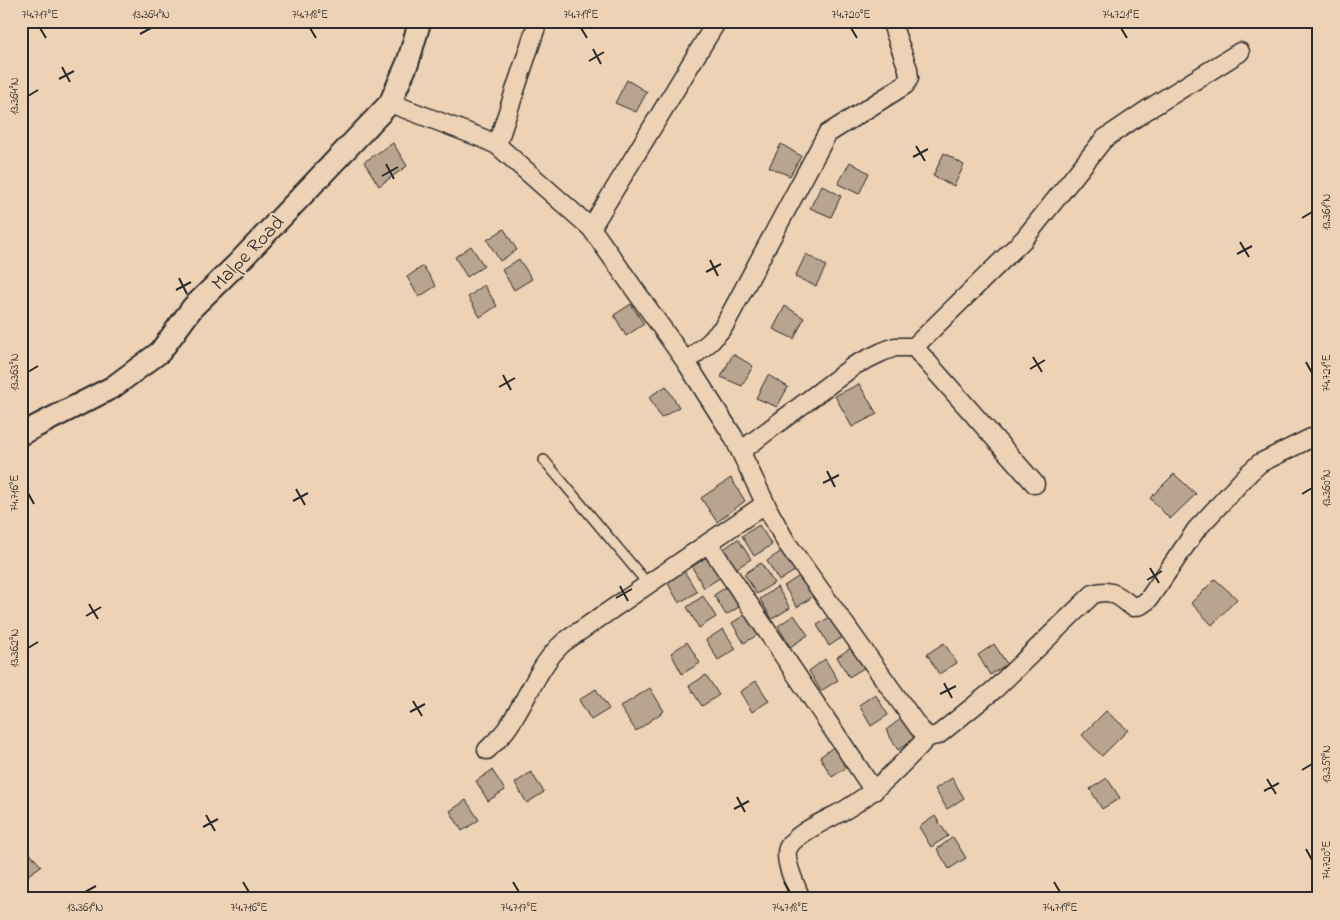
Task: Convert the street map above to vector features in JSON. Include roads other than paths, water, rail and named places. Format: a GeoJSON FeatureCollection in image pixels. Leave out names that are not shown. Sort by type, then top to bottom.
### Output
{"type":"FeatureCollection","features":[{"type":"Feature","properties":{"kind":"street","name":"Malpe Road"},"geometry":{"type":"LineString","coordinates":[[21,434],[113,387],[160,352],[193,307],[237,264],[390,103],[408,62],[420,21]]}},
{"type":"Feature","properties":{"kind":"street"},"geometry":{"type":"LineString","coordinates":[[497,145],[538,21]]}},
{"type":"Feature","properties":{"kind":"street"},"geometry":{"type":"LineString","coordinates":[[591,228],[717,21]]}},
{"type":"Feature","properties":{"kind":"street"},"geometry":{"type":"LineString","coordinates":[[686,362],[711,341],[724,326],[827,134],[905,85],[909,78],[908,69],[891,21]]}},
{"type":"Feature","properties":{"kind":"street"},"geometry":{"type":"LineString","coordinates":[[741,451],[856,366],[895,347],[914,347],[1024,239],[1104,139],[1140,114],[1240,52]]}},
{"type":"Feature","properties":{"kind":"street"},"geometry":{"type":"LineString","coordinates":[[390,103],[497,145],[591,228],[686,362],[741,451],[765,504],[786,542],[919,728],[928,737]]}},
{"type":"Feature","properties":{"kind":"street"},"geometry":{"type":"LineString","coordinates":[[914,347],[1035,484]]}},
{"type":"Feature","properties":{"kind":"street"},"geometry":{"type":"LineString","coordinates":[[800,899],[787,860],[788,848],[796,837],[874,791],[884,783],[928,737],[938,735],[995,690],[1093,594],[1102,591],[1113,592],[1133,607],[1141,606],[1148,600],[1196,530],[1250,472],[1260,463],[1311,438]]}},
{"type":"Feature","properties":{"kind":"street"},"geometry":{"type":"LineString","coordinates":[[487,750],[508,728],[553,652],[564,642],[765,504]]}},
{"type":"Feature","properties":{"kind":"street"},"geometry":{"type":"LineString","coordinates":[[708,543],[874,791]]}},
{"type":"Feature","properties":{"kind":"lane"},"geometry":{"type":"LineString","coordinates":[[544,460],[648,584]]}}]}
